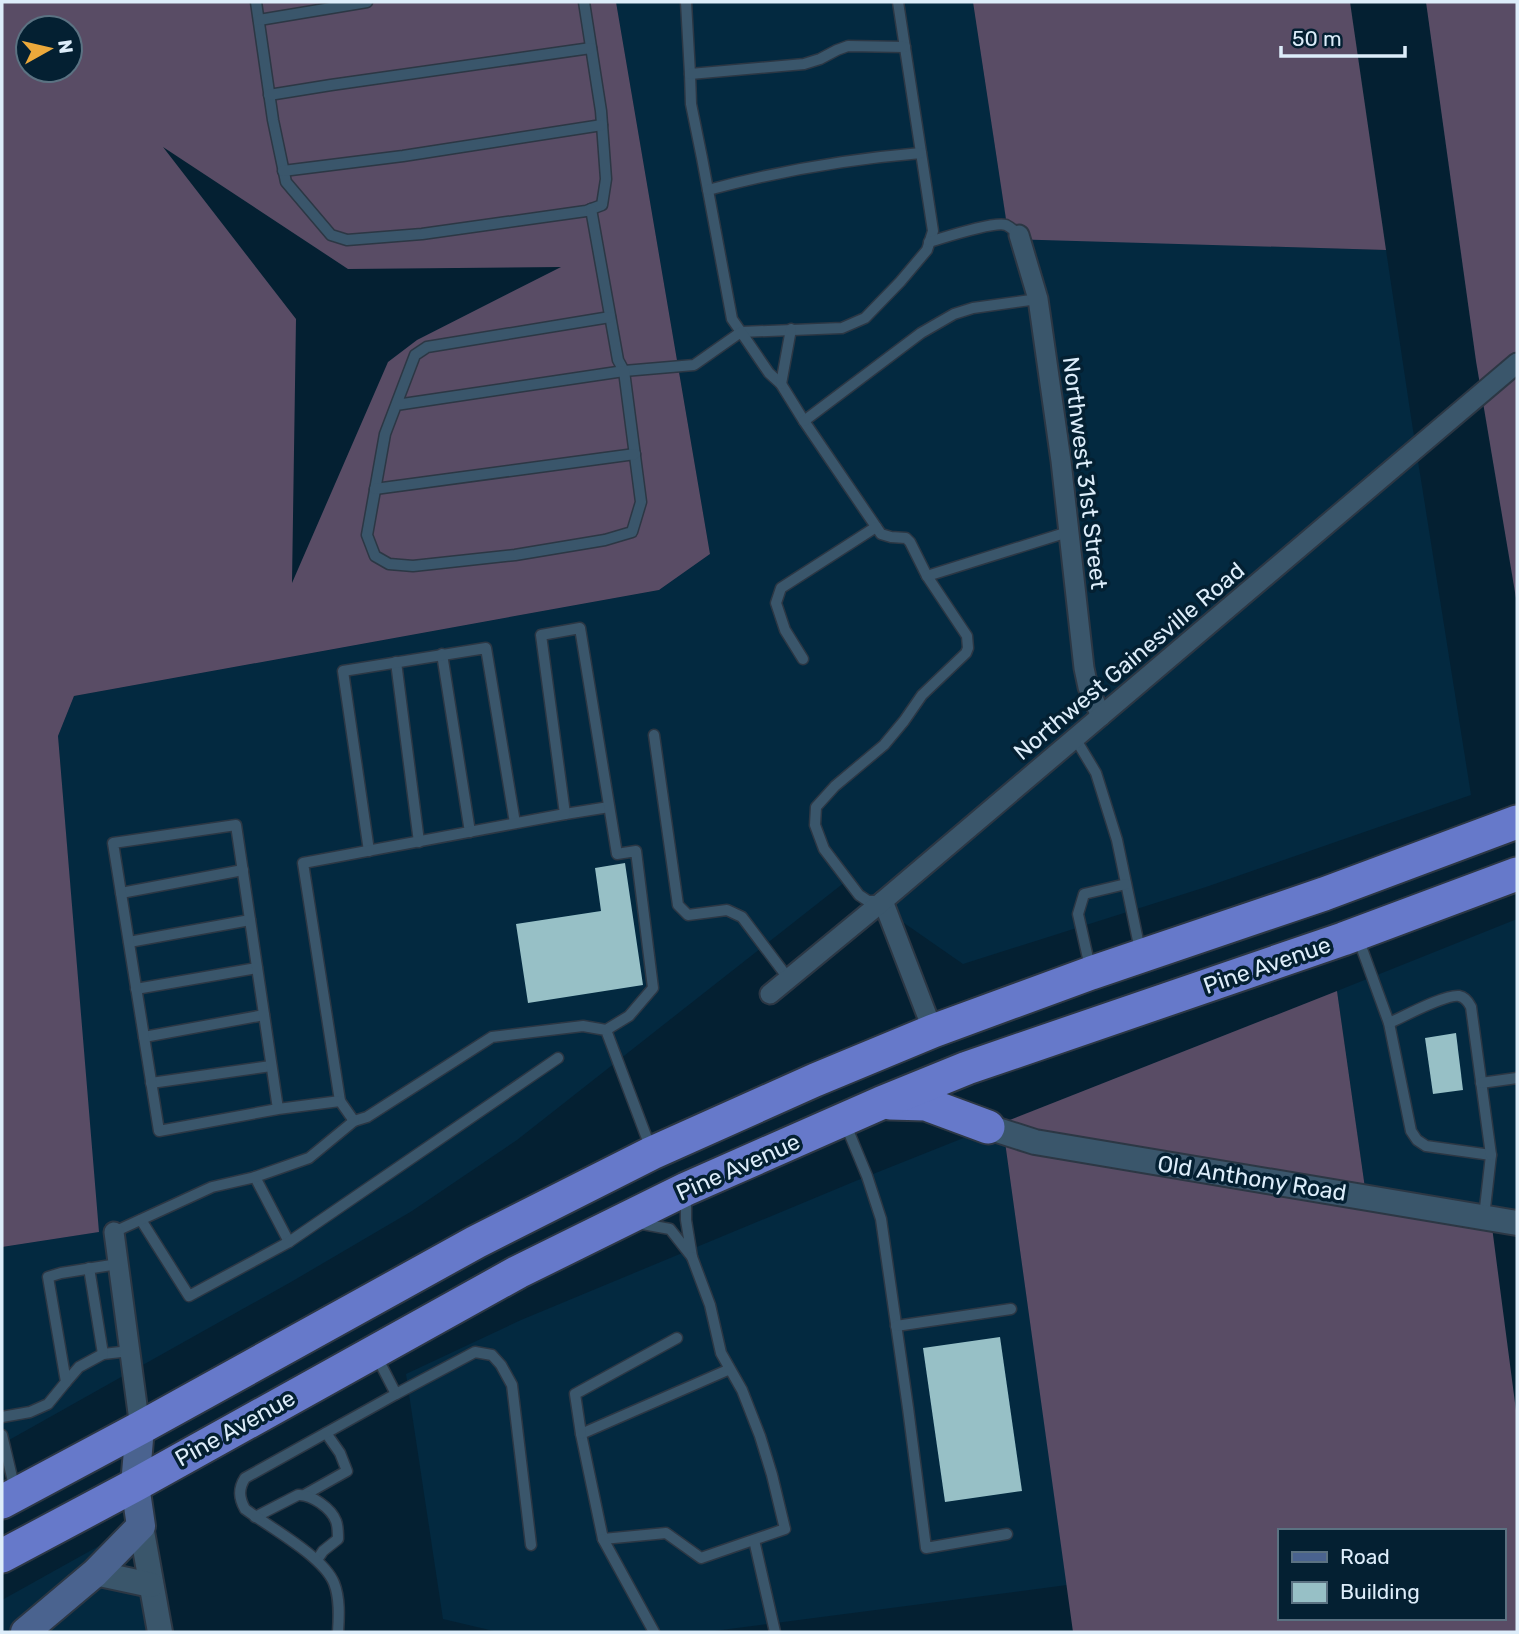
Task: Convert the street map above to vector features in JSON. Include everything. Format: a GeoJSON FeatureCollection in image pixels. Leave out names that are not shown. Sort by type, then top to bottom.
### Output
{"type":"FeatureCollection","features":[{"type":"Feature","properties":{"kind":"highway","name":"Pine Avenue"},"geometry":{"type":"LineString","coordinates":[[9,1498],[464,1248],[652,1153],[933,1031],[1091,973],[1324,894],[1517,822]]}},
{"type":"Feature","properties":{"kind":"highway","name":"Pine Avenue"},"geometry":{"type":"LineString","coordinates":[[2,1556],[518,1272],[686,1189],[967,1068],[1357,934],[1517,874]]}},
{"type":"Feature","properties":{"kind":"highway"},"geometry":{"type":"LineString","coordinates":[[881,1103],[918,1073],[932,1051],[933,1031]]}},
{"type":"Feature","properties":{"kind":"highway"},"geometry":{"type":"LineString","coordinates":[[967,1068],[963,1089],[966,1103],[988,1127]]}},
{"type":"Feature","properties":{"kind":"highway"},"geometry":{"type":"LineString","coordinates":[[686,1189],[680,1166],[694,1148],[797,1104],[811,1093],[815,1080]]}},
{"type":"Feature","properties":{"kind":"highway"},"geometry":{"type":"LineString","coordinates":[[881,1103],[926,1104],[988,1127]]}},
{"type":"Feature","properties":{"kind":"highway"},"geometry":{"type":"LineString","coordinates":[[442,1314],[467,1282],[639,1193],[652,1175],[652,1153]]}},
{"type":"Feature","properties":{"kind":"main road"},"geometry":{"type":"LineString","coordinates":[[25,1632],[95,1573],[141,1526],[135,1485],[140,1428]]}},
{"type":"Feature","properties":{"kind":"street","name":"Northwest 31st Street"},"geometry":{"type":"LineString","coordinates":[[1019,235],[1038,299],[1061,461],[1084,668],[1088,687],[1101,716]]}},
{"type":"Feature","properties":{"kind":"street","name":"Northwest Gainesville Road"},"geometry":{"type":"LineString","coordinates":[[770,994],[1517,363]]}},
{"type":"Feature","properties":{"kind":"street"},"geometry":{"type":"LineString","coordinates":[[883,901],[933,1031]]}},
{"type":"Feature","properties":{"kind":"street","name":"Old Anthony Road"},"geometry":{"type":"LineString","coordinates":[[988,1127],[1035,1142],[1517,1223]]}},
{"type":"Feature","properties":{"kind":"street"},"geometry":{"type":"LineString","coordinates":[[114,1232],[140,1428]]}},
{"type":"Feature","properties":{"kind":"street"},"geometry":{"type":"LineString","coordinates":[[141,1526],[160,1632]]}},
{"type":"Feature","properties":{"kind":"street"},"geometry":{"type":"LineString","coordinates":[[95,1573],[151,1585]]}},
{"type":"Feature","properties":{"kind":"lane"},"geometry":{"type":"LineString","coordinates":[[256,2],[272,120],[286,182],[331,235],[347,240],[422,234],[591,209],[602,205],[606,180],[602,125],[584,2]]}},
{"type":"Feature","properties":{"kind":"lane"},"geometry":{"type":"LineString","coordinates":[[259,20],[367,2]]}},
{"type":"Feature","properties":{"kind":"lane"},"geometry":{"type":"LineString","coordinates":[[686,2],[691,104],[732,319],[769,373],[781,384],[881,534],[906,538],[910,542],[927,576],[967,636],[966,653],[922,695],[884,745],[835,786],[816,807],[818,835],[835,866],[863,899],[883,901]]}},
{"type":"Feature","properties":{"kind":"lane"},"geometry":{"type":"LineString","coordinates":[[396,405],[624,371],[694,365],[741,332],[842,328],[865,318],[927,250],[933,231],[898,2]]}},
{"type":"Feature","properties":{"kind":"lane"},"geometry":{"type":"LineString","coordinates":[[691,74],[804,64],[848,46],[905,47]]}},
{"type":"Feature","properties":{"kind":"lane"},"geometry":{"type":"LineString","coordinates":[[269,95],[591,48]]}},
{"type":"Feature","properties":{"kind":"lane"},"geometry":{"type":"LineString","coordinates":[[283,171],[403,156],[602,125]]}},
{"type":"Feature","properties":{"kind":"lane"},"geometry":{"type":"LineString","coordinates":[[708,190],[751,178],[818,165],[921,153]]}},
{"type":"Feature","properties":{"kind":"lane"},"geometry":{"type":"LineString","coordinates":[[591,209],[618,360],[624,371],[635,454],[641,502],[632,532],[605,540],[515,555],[413,566],[389,564],[375,556],[367,536],[385,434],[415,355],[427,347],[610,317]]}},
{"type":"Feature","properties":{"kind":"lane"},"geometry":{"type":"LineString","coordinates":[[929,242],[999,225],[1006,225],[1019,235]]}},
{"type":"Feature","properties":{"kind":"lane"},"geometry":{"type":"LineString","coordinates":[[804,421],[921,333],[954,314],[1038,299]]}},
{"type":"Feature","properties":{"kind":"lane"},"geometry":{"type":"LineString","coordinates":[[781,384],[791,329]]}},
{"type":"Feature","properties":{"kind":"lane"},"geometry":{"type":"LineString","coordinates":[[376,489],[635,454]]}},
{"type":"Feature","properties":{"kind":"lane"},"geometry":{"type":"LineString","coordinates":[[803,659],[785,630],[776,603],[781,588],[876,527]]}},
{"type":"Feature","properties":{"kind":"lane"},"geometry":{"type":"LineString","coordinates":[[927,576],[1068,532]]}},
{"type":"Feature","properties":{"kind":"lane"},"geometry":{"type":"LineString","coordinates":[[114,1232],[212,1187],[255,1177],[309,1158],[354,1121],[367,1117],[492,1037],[583,1026],[606,1030],[629,1016],[653,988],[636,851],[617,854],[580,628],[541,635],[565,814]]}},
{"type":"Feature","properties":{"kind":"lane"},"geometry":{"type":"LineString","coordinates":[[369,851],[343,671],[486,648],[515,823]]}},
{"type":"Feature","properties":{"kind":"lane"},"geometry":{"type":"LineString","coordinates":[[442,654],[470,832]]}},
{"type":"Feature","properties":{"kind":"lane"},"geometry":{"type":"LineString","coordinates":[[396,662],[419,842]]}},
{"type":"Feature","properties":{"kind":"lane"},"geometry":{"type":"LineString","coordinates":[[654,735],[678,905],[688,915],[727,910],[742,917],[788,978]]}},
{"type":"Feature","properties":{"kind":"lane"},"geometry":{"type":"LineString","coordinates":[[1075,738],[1096,773],[1117,841],[1141,956]]}},
{"type":"Feature","properties":{"kind":"lane"},"geometry":{"type":"LineString","coordinates":[[354,1121],[340,1101],[303,863],[609,807]]}},
{"type":"Feature","properties":{"kind":"lane"},"geometry":{"type":"LineString","coordinates":[[278,1109],[236,825],[113,843],[159,1131],[278,1109],[340,1101]]}},
{"type":"Feature","properties":{"kind":"lane"},"geometry":{"type":"LineString","coordinates":[[121,893],[243,870]]}},
{"type":"Feature","properties":{"kind":"lane"},"geometry":{"type":"LineString","coordinates":[[1091,973],[1079,914],[1084,894],[1126,884]]}},
{"type":"Feature","properties":{"kind":"lane"},"geometry":{"type":"LineString","coordinates":[[129,942],[250,920]]}},
{"type":"Feature","properties":{"kind":"lane"},"geometry":{"type":"LineString","coordinates":[[1357,934],[1389,1023],[1411,1131],[1417,1140],[1426,1146],[1491,1155]]}},
{"type":"Feature","properties":{"kind":"lane"},"geometry":{"type":"LineString","coordinates":[[136,989],[257,968]]}},
{"type":"Feature","properties":{"kind":"lane"},"geometry":{"type":"LineString","coordinates":[[1389,1023],[1446,998],[1461,996],[1468,1000],[1491,1155],[1485,1217]]}},
{"type":"Feature","properties":{"kind":"lane"},"geometry":{"type":"LineString","coordinates":[[144,1037],[264,1015]]}},
{"type":"Feature","properties":{"kind":"lane"},"geometry":{"type":"LineString","coordinates":[[606,1030],[652,1153]]}},
{"type":"Feature","properties":{"kind":"lane"},"geometry":{"type":"LineString","coordinates":[[141,1220],[189,1296],[289,1242],[558,1058]]}},
{"type":"Feature","properties":{"kind":"lane"},"geometry":{"type":"LineString","coordinates":[[151,1083],[271,1066]]}},
{"type":"Feature","properties":{"kind":"lane"},"geometry":{"type":"LineString","coordinates":[[1481,1083],[1517,1078]]}},
{"type":"Feature","properties":{"kind":"lane"},"geometry":{"type":"LineString","coordinates":[[844,1119],[881,1219],[926,1548],[1007,1534]]}},
{"type":"Feature","properties":{"kind":"lane"},"geometry":{"type":"LineString","coordinates":[[255,1177],[289,1242]]}},
{"type":"Feature","properties":{"kind":"lane"},"geometry":{"type":"LineString","coordinates":[[603,1539],[666,1533],[701,1558],[785,1529],[760,1436],[742,1390],[721,1353],[710,1305],[692,1257],[685,1220],[686,1189]]}},
{"type":"Feature","properties":{"kind":"lane"},"geometry":{"type":"LineString","coordinates":[[616,1224],[640,1223],[670,1229],[692,1257]]}},
{"type":"Feature","properties":{"kind":"lane"},"geometry":{"type":"LineString","coordinates":[[66,1382],[48,1277],[118,1264]]}},
{"type":"Feature","properties":{"kind":"lane"},"geometry":{"type":"LineString","coordinates":[[89,1268],[103,1354]]}},
{"type":"Feature","properties":{"kind":"lane"},"geometry":{"type":"LineString","coordinates":[[896,1326],[1011,1309]]}},
{"type":"Feature","properties":{"kind":"lane"},"geometry":{"type":"LineString","coordinates":[[654,1632],[603,1539],[575,1394],[677,1338]]}},
{"type":"Feature","properties":{"kind":"lane"},"geometry":{"type":"LineString","coordinates":[[2,1417],[30,1412],[48,1404],[79,1367],[103,1354],[130,1351]]}},
{"type":"Feature","properties":{"kind":"lane"},"geometry":{"type":"LineString","coordinates":[[374,1351],[396,1394]]}},
{"type":"Feature","properties":{"kind":"lane"},"geometry":{"type":"LineString","coordinates":[[338,1632],[338,1602],[334,1583],[317,1560],[245,1509],[240,1500],[240,1486],[245,1478],[475,1352],[492,1355],[512,1385],[531,1545]]}},
{"type":"Feature","properties":{"kind":"lane"},"geometry":{"type":"LineString","coordinates":[[581,1434],[730,1369]]}},
{"type":"Feature","properties":{"kind":"lane"},"geometry":{"type":"LineString","coordinates":[[255,1517],[298,1495],[306,1494],[347,1471],[340,1453],[326,1433]]}},
{"type":"Feature","properties":{"kind":"lane"},"geometry":{"type":"LineString","coordinates":[[2,1435],[9,1498]]}},
{"type":"Feature","properties":{"kind":"lane"},"geometry":{"type":"LineString","coordinates":[[306,1494],[326,1508],[336,1521],[338,1539],[323,1551],[317,1560]]}},
{"type":"Feature","properties":{"kind":"lane"},"geometry":{"type":"LineString","coordinates":[[754,1540],[775,1632]]}},
{"type":"Feature","properties":{"kind":"shaded area"},"geometry":{"type":"Polygon","coordinates":[[[2,2],[616,2],[710,554],[659,590],[74,696],[58,736],[99,1232],[2,1247],[2,2]],[[163,147],[296,319],[292,583],[388,362],[417,340],[561,267],[348,269],[163,147]]]}},
{"type":"Feature","properties":{"kind":"shaded area"},"geometry":{"type":"Polygon","coordinates":[[[616,2],[973,2],[1009,238],[1386,250],[1471,795],[1206,887],[963,964],[845,882],[517,1140],[412,1211],[141,1366],[123,1223],[104,1225],[123,1376],[2,1444],[2,1247],[98,1232],[58,736],[74,696],[659,590],[710,554],[616,2]]]}},
{"type":"Feature","properties":{"kind":"shaded area"},"geometry":{"type":"Polygon","coordinates":[[[973,2],[1350,2],[1386,250],[1009,239],[973,2]]]}},
{"type":"Feature","properties":{"kind":"shaded area"},"geometry":{"type":"Polygon","coordinates":[[[1426,2],[1517,2],[1517,604],[1476,361],[1426,2]]]}},
{"type":"Feature","properties":{"kind":"shaded area"},"geometry":{"type":"Polygon","coordinates":[[[1517,919],[1517,1214],[1365,1188],[1337,991],[1517,919]]]}},
{"type":"Feature","properties":{"kind":"shaded area"},"geometry":{"type":"Polygon","coordinates":[[[1337,991],[1365,1188],[1038,1134],[1002,1123],[1337,991]]]}},
{"type":"Feature","properties":{"kind":"shaded area"},"geometry":{"type":"Polygon","coordinates":[[[976,1133],[1005,1142],[1067,1585],[706,1632],[498,1632],[443,1619],[406,1374],[521,1320],[976,1133]]]}},
{"type":"Feature","properties":{"kind":"shaded area"},"geometry":{"type":"Polygon","coordinates":[[[1005,1142],[1492,1227],[1517,1418],[1517,1632],[1073,1632],[1005,1142]]]}},
{"type":"Feature","properties":{"kind":"shaded area"},"geometry":{"type":"Polygon","coordinates":[[[124,1532],[13,1632],[2,1632],[2,1600],[124,1532]]]}},
{"type":"Feature","properties":{"kind":"shaded area"},"geometry":{"type":"Polygon","coordinates":[[[96,1584],[142,1592],[150,1632],[40,1632],[96,1584]]]}},
{"type":"Feature","properties":{"kind":"building"},"geometry":{"type":"Polygon","coordinates":[[[625,863],[643,985],[528,1003],[516,924],[601,911],[595,868],[625,863]]]}},
{"type":"Feature","properties":{"kind":"building"},"geometry":{"type":"Polygon","coordinates":[[[1456,1033],[1463,1090],[1433,1094],[1425,1038],[1456,1033]]]}},
{"type":"Feature","properties":{"kind":"building"},"geometry":{"type":"Polygon","coordinates":[[[1000,1337],[1022,1491],[945,1502],[923,1348],[1000,1337]]]}}]}
